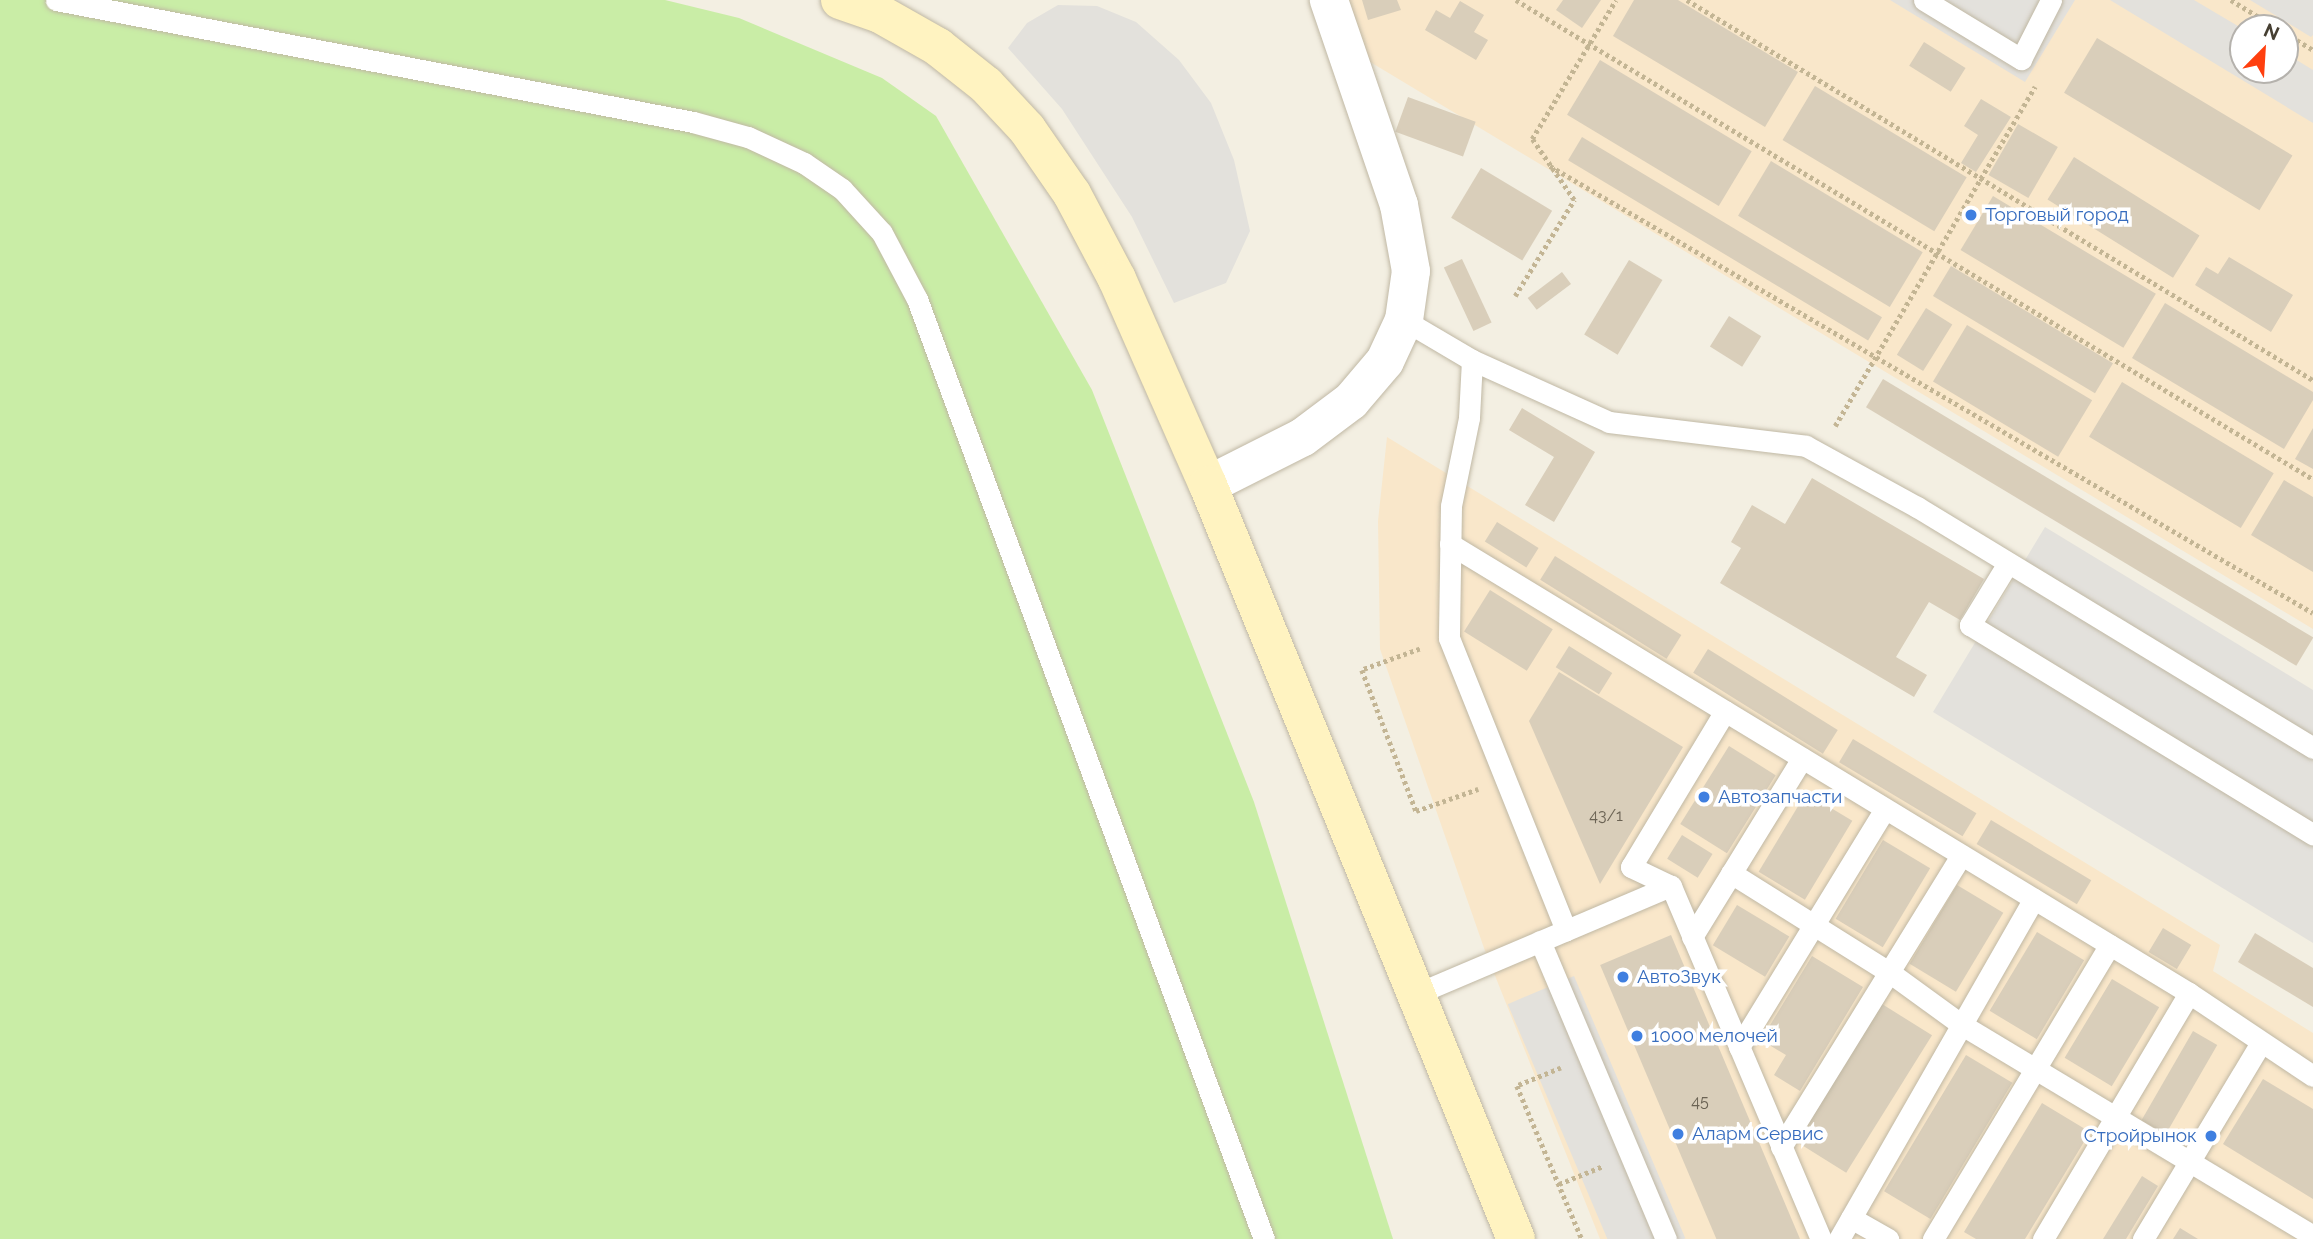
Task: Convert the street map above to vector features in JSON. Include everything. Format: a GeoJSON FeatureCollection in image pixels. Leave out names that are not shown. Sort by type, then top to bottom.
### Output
{"type":"FeatureCollection","features":[{"type":"Feature","properties":{"kind":"main road"},"geometry":{"type":"LineString","coordinates":[[840,0],[884,7],[986,85],[1027,129],[1072,194],[1117,279],[1208,485],[1516,1239]]}},
{"type":"Feature","properties":{"kind":"street"},"geometry":{"type":"LineString","coordinates":[[1208,485],[1303,437],[1352,401],[1385,361],[1404,320],[1411,271],[1399,205],[1329,0]]}},
{"type":"Feature","properties":{"kind":"lane"},"geometry":{"type":"LineString","coordinates":[[56,0],[693,122],[748,136],[804,163],[842,190],[882,233],[917,299],[1264,1239]]}},
{"type":"Feature","properties":{"kind":"lane"},"geometry":{"type":"LineString","coordinates":[[1924,0],[2021,59],[2052,0]]}},
{"type":"Feature","properties":{"kind":"lane"},"geometry":{"type":"LineString","coordinates":[[1404,320],[1472,360],[1609,422],[1806,446],[2008,563],[2313,748]]}},
{"type":"Feature","properties":{"kind":"lane"},"geometry":{"type":"LineString","coordinates":[[1472,360],[1469,418],[1451,506],[1449,638],[1566,930]]}},
{"type":"Feature","properties":{"kind":"lane"},"geometry":{"type":"LineString","coordinates":[[1450,544],[2189,993],[2260,1045],[2313,1076]]}},
{"type":"Feature","properties":{"kind":"lane"},"geometry":{"type":"LineString","coordinates":[[2008,563],[1970,625],[2313,834]]}},
{"type":"Feature","properties":{"kind":"lane"},"geometry":{"type":"LineString","coordinates":[[1726,711],[1631,867],[1671,886],[1821,1239]]}},
{"type":"Feature","properties":{"kind":"lane"},"geometry":{"type":"LineString","coordinates":[[1692,937],[1802,758]]}},
{"type":"Feature","properties":{"kind":"lane"},"geometry":{"type":"LineString","coordinates":[[1739,1047],[1885,809]]}},
{"type":"Feature","properties":{"kind":"lane"},"geometry":{"type":"LineString","coordinates":[[1781,1147],[1961,855]]}},
{"type":"Feature","properties":{"kind":"lane"},"geometry":{"type":"LineString","coordinates":[[1731,873],[1889,972],[1962,1025],[2116,1115],[2313,1236]]}},
{"type":"Feature","properties":{"kind":"lane"},"geometry":{"type":"LineString","coordinates":[[1416,994],[1671,886]]}},
{"type":"Feature","properties":{"kind":"lane"},"geometry":{"type":"LineString","coordinates":[[1839,1239],[2034,899]]}},
{"type":"Feature","properties":{"kind":"lane"},"geometry":{"type":"LineString","coordinates":[[1540,941],[1666,1239]]}},
{"type":"Feature","properties":{"kind":"lane"},"geometry":{"type":"LineString","coordinates":[[1933,1239],[2110,945]]}},
{"type":"Feature","properties":{"kind":"lane"},"geometry":{"type":"LineString","coordinates":[[2043,1239],[2189,993]]}},
{"type":"Feature","properties":{"kind":"lane"},"geometry":{"type":"LineString","coordinates":[[2143,1239],[2260,1045]]}},
{"type":"Feature","properties":{"kind":"lane"},"geometry":{"type":"LineString","coordinates":[[1851,1218],[1888,1239]]}},
{"type":"Feature","properties":{"kind":"path"},"geometry":{"type":"LineString","coordinates":[[1516,0],[1592,42],[2313,479]]}},
{"type":"Feature","properties":{"kind":"path"},"geometry":{"type":"LineString","coordinates":[[1515,296],[1574,200],[1532,139],[1616,0]]}},
{"type":"Feature","properties":{"kind":"path"},"geometry":{"type":"LineString","coordinates":[[1687,0],[2313,380]]}},
{"type":"Feature","properties":{"kind":"path"},"geometry":{"type":"LineString","coordinates":[[2231,0],[2254,14]]}},
{"type":"Feature","properties":{"kind":"path"},"geometry":{"type":"LineString","coordinates":[[1819,454],[2036,84]]}},
{"type":"Feature","properties":{"kind":"path"},"geometry":{"type":"LineString","coordinates":[[1550,166],[2313,612]]}},
{"type":"Feature","properties":{"kind":"path"},"geometry":{"type":"LineString","coordinates":[[1392,659],[1362,670],[1416,811],[1506,779]]}},
{"type":"Feature","properties":{"kind":"path"},"geometry":{"type":"LineString","coordinates":[[1547,1074],[1517,1086],[1582,1239]]}},
{"type":"Feature","properties":{"kind":"path"},"geometry":{"type":"LineString","coordinates":[[1559,1184],[1588,1172]]}},
{"type":"Feature","properties":{"kind":"shaded area","name":"Торговый город"},"geometry":{"type":"Polygon","coordinates":[[[1335,0],[2313,0],[2313,629],[1342,45],[1335,0]]]}},
{"type":"Feature","properties":{"kind":"shaded area"},"geometry":{"type":"Polygon","coordinates":[[[1890,0],[2075,0],[2025,82],[1890,0]]]}},
{"type":"Feature","properties":{"kind":"shaded area"},"geometry":{"type":"Polygon","coordinates":[[[2110,0],[2194,0],[2229,21],[2229,72],[2110,0]]]}},
{"type":"Feature","properties":{"kind":"shaded area"},"geometry":{"type":"Polygon","coordinates":[[[2250,0],[2313,0],[2313,35],[2311,37],[2299,30],[2299,14],[2273,14],[2250,0]]]}},
{"type":"Feature","properties":{"kind":"shaded area"},"geometry":{"type":"Polygon","coordinates":[[[1058,5],[1097,6],[1136,22],[1179,60],[1211,103],[1234,160],[1250,231],[1226,283],[1174,303],[1132,217],[1062,109],[1008,48],[1027,23],[1058,5]]]}},
{"type":"Feature","properties":{"kind":"shaded area"},"geometry":{"type":"Polygon","coordinates":[[[2299,62],[2313,70],[2313,123],[2249,84],[2299,84],[2299,62]]]}},
{"type":"Feature","properties":{"kind":"shaded area","name":"Автозапчасти"},"geometry":{"type":"Polygon","coordinates":[[[1387,437],[2220,945],[2213,971],[2313,1033],[2313,1239],[1600,1239],[1484,948],[1380,649],[1378,521],[1387,437]]]}},
{"type":"Feature","properties":{"kind":"shaded area"},"geometry":{"type":"Polygon","coordinates":[[[2045,527],[2313,690],[2313,943],[1933,712],[2045,527]]]}},
{"type":"Feature","properties":{"kind":"shaded area"},"geometry":{"type":"Polygon","coordinates":[[[1574,976],[1685,1238],[1607,1239],[1508,1004],[1574,976]]]}},
{"type":"Feature","properties":{"kind":"green space"},"geometry":{"type":"Polygon","coordinates":[[[0,0],[665,0],[739,18],[882,78],[936,116],[1092,390],[1254,802],[1393,1239],[0,1239],[0,0]]]}},
{"type":"Feature","properties":{"kind":"building"},"geometry":{"type":"Polygon","coordinates":[[[1362,0],[1397,0],[1401,10],[1368,20],[1362,0]]]}},
{"type":"Feature","properties":{"kind":"building"},"geometry":{"type":"Polygon","coordinates":[[[1563,0],[1601,0],[1582,28],[1556,10],[1563,0]]]}},
{"type":"Feature","properties":{"kind":"building"},"geometry":{"type":"Polygon","coordinates":[[[1634,0],[1678,0],[1798,72],[1765,127],[1613,36],[1634,0]]]}},
{"type":"Feature","properties":{"kind":"building"},"geometry":{"type":"Polygon","coordinates":[[[1460,1],[1484,15],[1474,32],[1488,40],[1476,60],[1425,30],[1436,10],[1450,18],[1460,1]]]}},
{"type":"Feature","properties":{"kind":"building"},"geometry":{"type":"Polygon","coordinates":[[[2097,38],[2292,155],[2259,210],[2064,93],[2097,38]]]}},
{"type":"Feature","properties":{"kind":"building"},"geometry":{"type":"Polygon","coordinates":[[[1924,42],[1966,68],[1951,92],[1909,66],[1924,42]]]}},
{"type":"Feature","properties":{"kind":"building"},"geometry":{"type":"Polygon","coordinates":[[[1600,60],[1752,151],[1719,206],[1567,115],[1600,60]]]}},
{"type":"Feature","properties":{"kind":"building"},"geometry":{"type":"Polygon","coordinates":[[[1815,86],[1967,177],[1934,231],[1783,140],[1815,86]]]}},
{"type":"Feature","properties":{"kind":"building"},"geometry":{"type":"Polygon","coordinates":[[[1408,97],[1476,122],[1463,156],[1395,132],[1408,97]]]}},
{"type":"Feature","properties":{"kind":"building"},"geometry":{"type":"Polygon","coordinates":[[[1981,99],[2011,117],[1976,172],[1961,163],[1978,135],[1964,126],[1981,99]]]}},
{"type":"Feature","properties":{"kind":"building"},"geometry":{"type":"Polygon","coordinates":[[[2018,124],[2058,147],[2028,198],[1988,175],[2018,124]]]}},
{"type":"Feature","properties":{"kind":"building"},"geometry":{"type":"Polygon","coordinates":[[[1582,137],[1882,317],[1868,340],[1568,160],[1582,137]]]}},
{"type":"Feature","properties":{"kind":"building"},"geometry":{"type":"Polygon","coordinates":[[[2074,157],[2200,235],[2173,278],[2048,199],[2074,157]]]}},
{"type":"Feature","properties":{"kind":"building"},"geometry":{"type":"Polygon","coordinates":[[[1771,161],[1923,252],[1890,307],[1738,216],[1771,161]]]}},
{"type":"Feature","properties":{"kind":"building"},"geometry":{"type":"Polygon","coordinates":[[[1481,168],[1552,211],[1522,260],[1451,218],[1481,168]]]}},
{"type":"Feature","properties":{"kind":"building"},"geometry":{"type":"Polygon","coordinates":[[[1993,196],[2156,294],[2123,348],[1961,250],[1993,196]]]}},
{"type":"Feature","properties":{"kind":"building"},"geometry":{"type":"Polygon","coordinates":[[[2229,257],[2293,295],[2271,332],[2195,285],[2206,267],[2218,274],[2229,257]]]}},
{"type":"Feature","properties":{"kind":"building"},"geometry":{"type":"Polygon","coordinates":[[[1462,259],[1492,322],[1473,331],[1444,267],[1462,259]]]}},
{"type":"Feature","properties":{"kind":"building"},"geometry":{"type":"Polygon","coordinates":[[[1629,260],[1662,280],[1618,355],[1584,335],[1629,260]]]}},
{"type":"Feature","properties":{"kind":"building"},"geometry":{"type":"Polygon","coordinates":[[[1951,266],[2113,363],[2095,393],[1933,296],[1951,266]]]}},
{"type":"Feature","properties":{"kind":"building"},"geometry":{"type":"Polygon","coordinates":[[[1562,272],[1571,284],[1537,310],[1528,298],[1562,272]]]}},
{"type":"Feature","properties":{"kind":"building"},"geometry":{"type":"Polygon","coordinates":[[[2165,303],[2313,392],[2313,400],[2284,449],[2132,358],[2165,303]]]}},
{"type":"Feature","properties":{"kind":"building"},"geometry":{"type":"Polygon","coordinates":[[[1926,308],[1952,324],[1923,371],[1897,355],[1926,308]]]}},
{"type":"Feature","properties":{"kind":"building"},"geometry":{"type":"Polygon","coordinates":[[[1729,316],[1761,336],[1742,367],[1710,347],[1729,316]]]}},
{"type":"Feature","properties":{"kind":"building"},"geometry":{"type":"Polygon","coordinates":[[[1967,325],[2092,400],[2058,457],[1933,382],[1967,325]]]}},
{"type":"Feature","properties":{"kind":"building"},"geometry":{"type":"Polygon","coordinates":[[[1883,379],[2313,637],[2296,666],[1866,407],[1883,379]]]}},
{"type":"Feature","properties":{"kind":"building"},"geometry":{"type":"Polygon","coordinates":[[[2122,382],[2274,473],[2241,528],[2089,437],[2122,382]]]}},
{"type":"Feature","properties":{"kind":"building"},"geometry":{"type":"Polygon","coordinates":[[[1522,408],[1595,452],[1554,522],[1525,505],[1554,457],[1509,430],[1522,408]]]}},
{"type":"Feature","properties":{"kind":"building"},"geometry":{"type":"Polygon","coordinates":[[[2313,428],[2313,469],[2295,459],[2313,428]]]}},
{"type":"Feature","properties":{"kind":"building"},"geometry":{"type":"Polygon","coordinates":[[[1812,478],[1984,579],[1960,620],[1929,602],[1896,657],[1927,675],[1914,697],[1720,583],[1741,548],[1731,542],[1752,505],[1785,524],[1812,478]]]}},
{"type":"Feature","properties":{"kind":"building"},"geometry":{"type":"Polygon","coordinates":[[[2284,480],[2313,497],[2313,572],[2251,535],[2284,480]]]}},
{"type":"Feature","properties":{"kind":"building"},"geometry":{"type":"Polygon","coordinates":[[[1497,522],[1539,548],[1526,567],[1485,542],[1497,522]]]}},
{"type":"Feature","properties":{"kind":"building"},"geometry":{"type":"Polygon","coordinates":[[[1555,556],[1681,635],[1667,659],[1540,580],[1555,556]]]}},
{"type":"Feature","properties":{"kind":"building"},"geometry":{"type":"Polygon","coordinates":[[[1490,590],[1553,629],[1527,671],[1464,632],[1490,590]]]}},
{"type":"Feature","properties":{"kind":"building"},"geometry":{"type":"Polygon","coordinates":[[[1569,646],[1612,673],[1599,694],[1556,667],[1569,646]]]}},
{"type":"Feature","properties":{"kind":"building"},"geometry":{"type":"Polygon","coordinates":[[[1708,649],[1838,730],[1823,754],[1693,673],[1708,649]]]}},
{"type":"Feature","properties":{"kind":"building"},"geometry":{"type":"Polygon","coordinates":[[[1559,672],[1683,747],[1600,884],[1529,721],[1559,672]]]}},
{"type":"Feature","properties":{"kind":"building"},"geometry":{"type":"Polygon","coordinates":[[[1853,739],[1976,813],[1963,836],[1839,762],[1853,739]]]}},
{"type":"Feature","properties":{"kind":"building"},"geometry":{"type":"Polygon","coordinates":[[[1729,746],[1776,775],[1727,853],[1680,824],[1729,746]]]}},
{"type":"Feature","properties":{"kind":"building"},"geometry":{"type":"Polygon","coordinates":[[[1806,793],[1852,821],[1805,900],[1759,872],[1806,793]]]}},
{"type":"Feature","properties":{"kind":"building"},"geometry":{"type":"Polygon","coordinates":[[[1991,820],[2091,880],[2077,904],[1977,844],[1991,820]]]}},
{"type":"Feature","properties":{"kind":"building"},"geometry":{"type":"Polygon","coordinates":[[[1682,835],[1713,854],[1698,878],[1667,859],[1682,835]]]}},
{"type":"Feature","properties":{"kind":"building"},"geometry":{"type":"Polygon","coordinates":[[[1883,840],[1930,868],[1883,947],[1836,919],[1883,840]]]}},
{"type":"Feature","properties":{"kind":"building"},"geometry":{"type":"Polygon","coordinates":[[[1957,885],[2003,913],[1956,992],[1910,964],[1957,885]]]}},
{"type":"Feature","properties":{"kind":"building"},"geometry":{"type":"Polygon","coordinates":[[[1737,905],[1789,936],[1765,977],[1713,945],[1737,905]]]}},
{"type":"Feature","properties":{"kind":"building"},"geometry":{"type":"Polygon","coordinates":[[[2163,928],[2191,945],[2177,969],[2149,952],[2163,928]]]}},
{"type":"Feature","properties":{"kind":"building"},"geometry":{"type":"Polygon","coordinates":[[[2037,932],[2084,960],[2037,1039],[1990,1011],[2037,932]]]}},
{"type":"Feature","properties":{"kind":"building"},"geometry":{"type":"Polygon","coordinates":[[[2255,933],[2313,968],[2313,1007],[2238,962],[2255,933]]]}},
{"type":"Feature","properties":{"kind":"building"},"geometry":{"type":"Polygon","coordinates":[[[1671,935],[1800,1239],[1716,1239],[1600,965],[1671,935]]]}},
{"type":"Feature","properties":{"kind":"building"},"geometry":{"type":"Polygon","coordinates":[[[1812,956],[1863,987],[1800,1091],[1774,1075],[1786,1055],[1761,1040],[1812,956]]]}},
{"type":"Feature","properties":{"kind":"building"},"geometry":{"type":"Polygon","coordinates":[[[2112,979],[2159,1007],[2112,1086],[2065,1058],[2112,979]]]}},
{"type":"Feature","properties":{"kind":"building"},"geometry":{"type":"Polygon","coordinates":[[[1882,1004],[1932,1035],[1846,1173],[1796,1141],[1882,1004]]]}},
{"type":"Feature","properties":{"kind":"building"},"geometry":{"type":"Polygon","coordinates":[[[2193,1031],[2217,1045],[2166,1134],[2142,1120],[2193,1031]]]}},
{"type":"Feature","properties":{"kind":"building"},"geometry":{"type":"Polygon","coordinates":[[[1966,1055],[2012,1083],[1930,1219],[1884,1191],[1966,1055]]]}},
{"type":"Feature","properties":{"kind":"building"},"geometry":{"type":"Polygon","coordinates":[[[2263,1079],[2313,1109],[2313,1199],[2223,1144],[2263,1079]]]}},
{"type":"Feature","properties":{"kind":"building"},"geometry":{"type":"Polygon","coordinates":[[[2042,1103],[2090,1132],[2025,1239],[1976,1239],[1964,1232],[2042,1103]]]}},
{"type":"Feature","properties":{"kind":"building"},"geometry":{"type":"Polygon","coordinates":[[[2142,1176],[2158,1186],[2126,1239],[2103,1239],[2142,1176]]]}},
{"type":"Feature","properties":{"kind":"building"},"geometry":{"type":"Polygon","coordinates":[[[2180,1228],[2198,1239],[2173,1239],[2180,1228]]]}},
{"type":"Feature","properties":{"kind":"place","name":"Торговый город"},"geometry":{"type":"Point","coordinates":[1971,215]}},
{"type":"Feature","properties":{"kind":"place","name":"Автозапчасти"},"geometry":{"type":"Point","coordinates":[1704,797]}},
{"type":"Feature","properties":{"kind":"place","name":"АвтоЗвук"},"geometry":{"type":"Point","coordinates":[1623,977]}},
{"type":"Feature","properties":{"kind":"place","name":"1000 мелочей"},"geometry":{"type":"Point","coordinates":[1637,1036]}},
{"type":"Feature","properties":{"kind":"place","name":"Аларм Сервис"},"geometry":{"type":"Point","coordinates":[1678,1134]}},
{"type":"Feature","properties":{"kind":"place","name":"Стройрынок"},"geometry":{"type":"Point","coordinates":[2211,1136]}}]}
